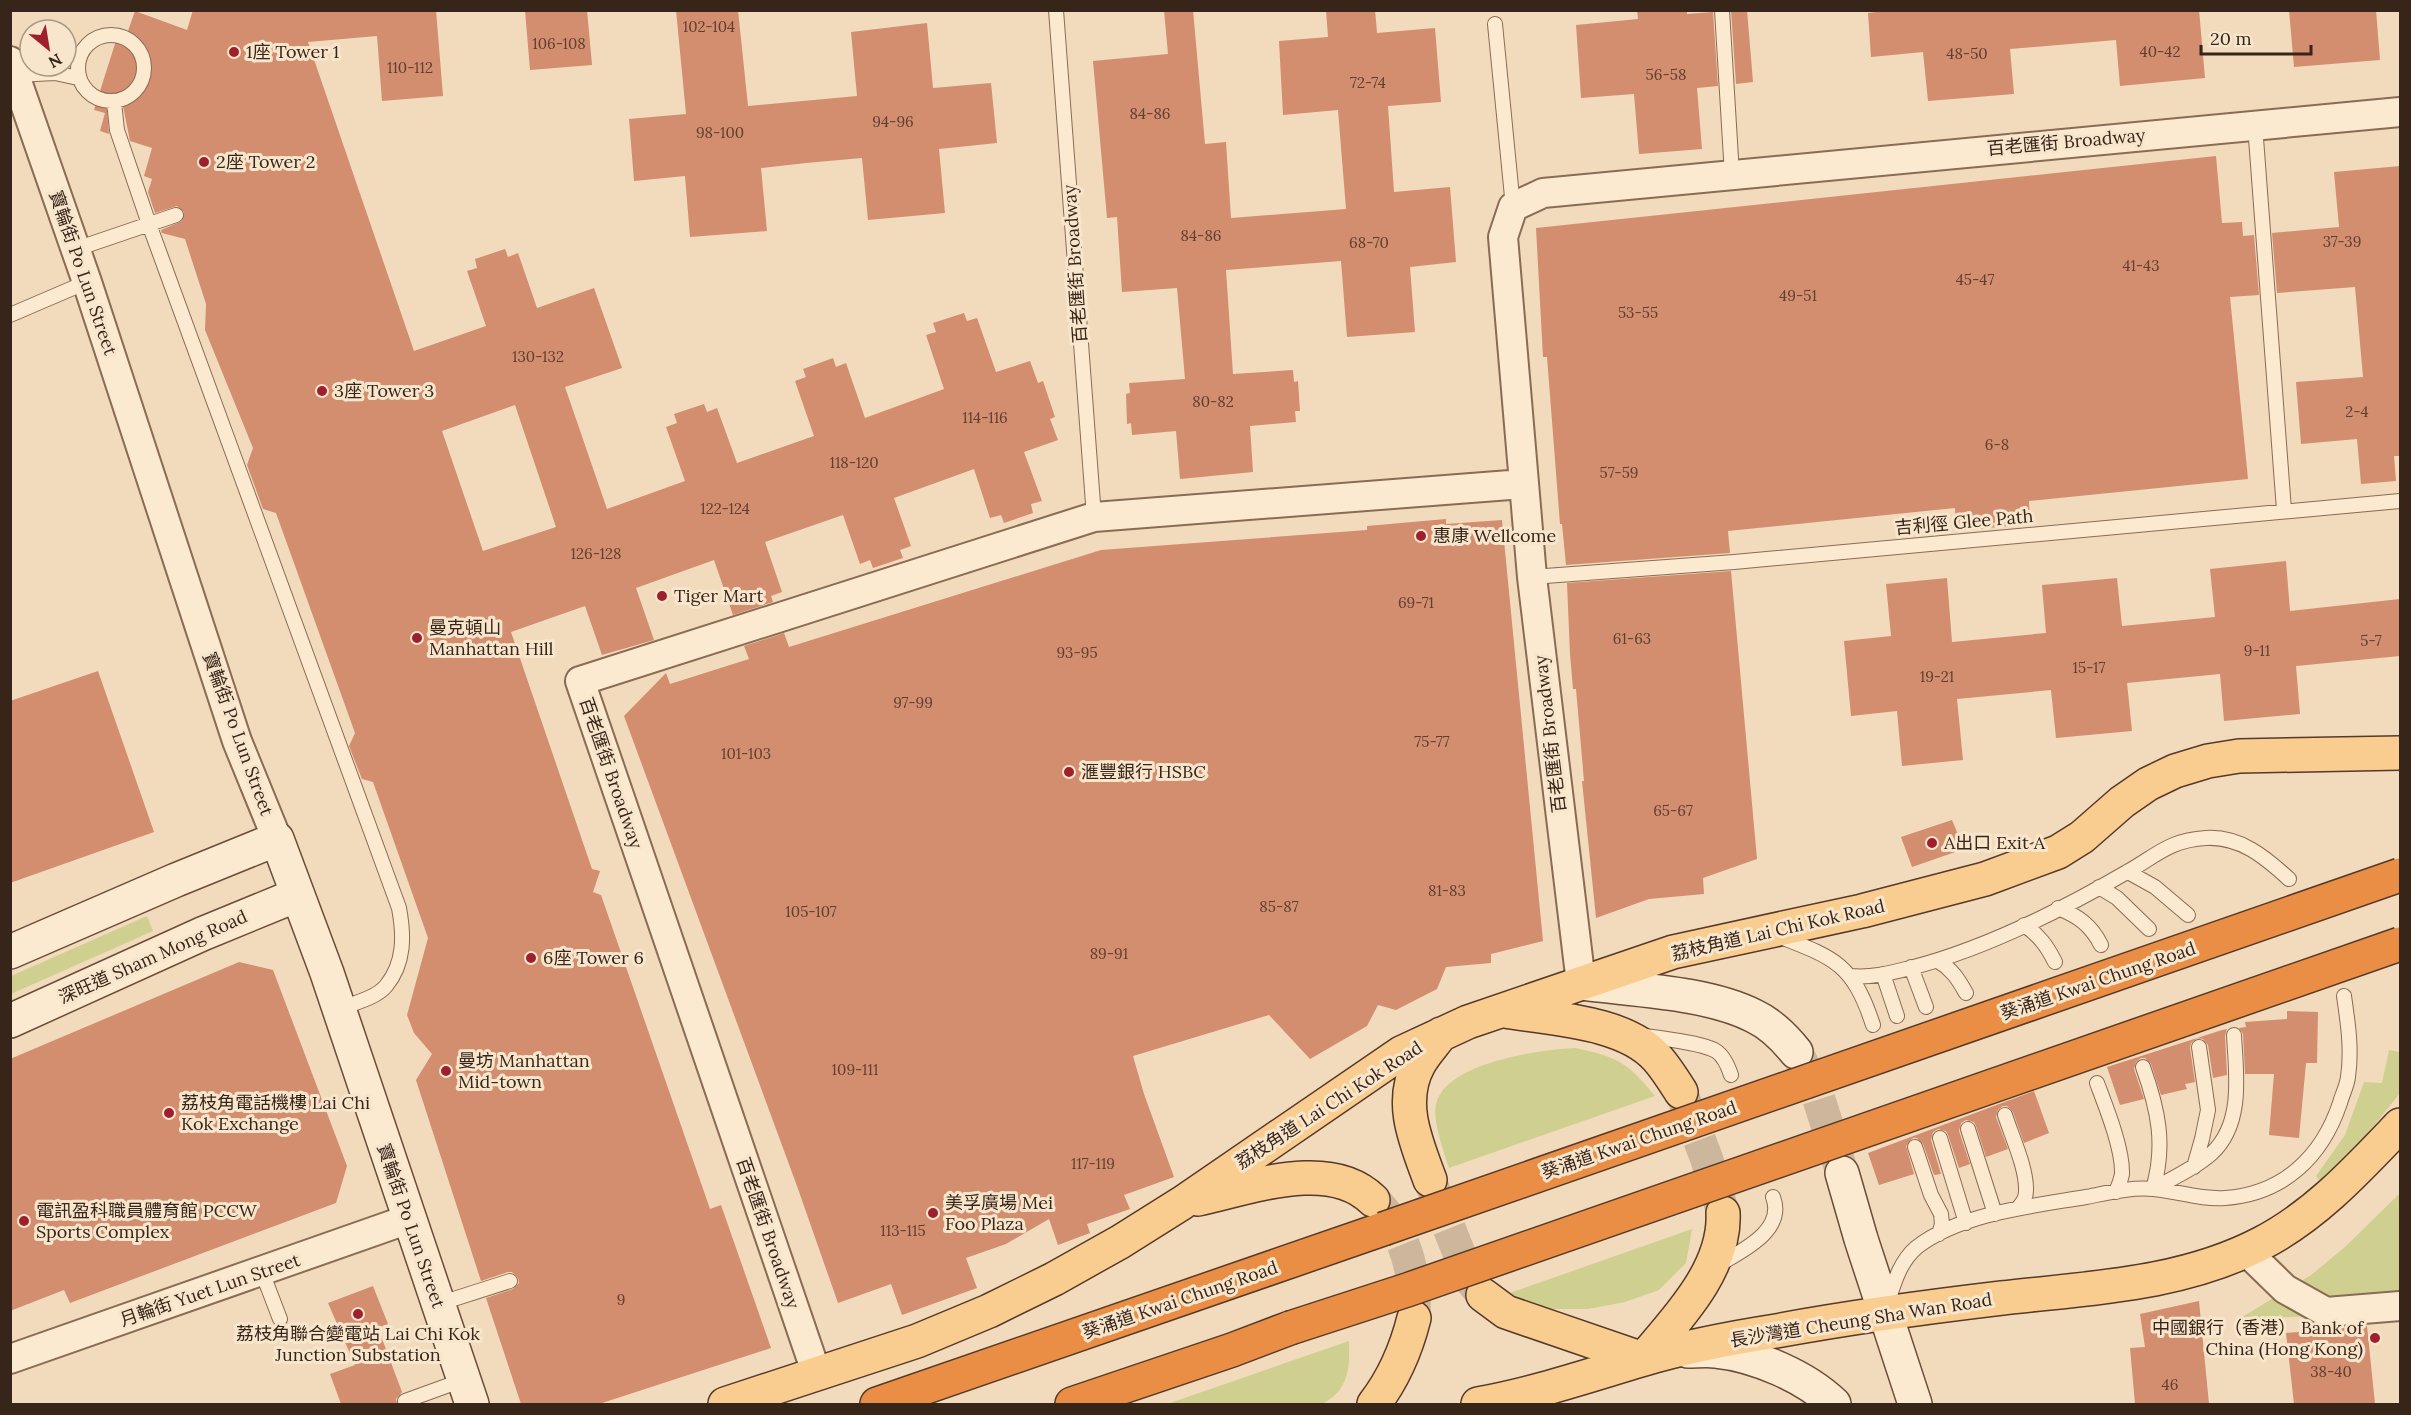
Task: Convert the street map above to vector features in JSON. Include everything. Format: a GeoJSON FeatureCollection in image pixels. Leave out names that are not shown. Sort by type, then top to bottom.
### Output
{"type":"FeatureCollection","features":[{"type":"Feature","properties":{"kind":"highway","name":"葵涌道 Kwai Chung Road"},"geometry":{"type":"LineString","coordinates":[[877,1404],[2400,875]]}},
{"type":"Feature","properties":{"kind":"highway"},"geometry":{"type":"LineString","coordinates":[[1072,1404],[1430,1282],[2400,944]]}},
{"type":"Feature","properties":{"kind":"main road","name":"荔枝角道 Lai Chi Kok Road"},"geometry":{"type":"LineString","coordinates":[[725,1404],[916,1341],[989,1311],[1073,1269],[1182,1203],[1401,1053],[1442,1033],[1673,952],[1891,904],[1985,879],[2058,852],[2082,837],[2122,802],[2148,784],[2175,771],[2208,761],[2239,756],[2400,753]]}},
{"type":"Feature","properties":{"kind":"main road"},"geometry":{"type":"LineString","coordinates":[[1500,1011],[1611,1029],[1634,1039],[1657,1057],[1682,1092]]}},
{"type":"Feature","properties":{"kind":"main road"},"geometry":{"type":"LineString","coordinates":[[1430,1180],[1414,1135],[1408,1109],[1410,1086],[1419,1064],[1442,1033]]}},
{"type":"Feature","properties":{"kind":"main road","name":"長沙灣道 Cheung Sha Wan Road"},"geometry":{"type":"LineString","coordinates":[[1479,1404],[1569,1382],[1643,1359],[1774,1331],[1885,1313],[2139,1282],[2171,1276],[2246,1251],[2285,1229],[2312,1211],[2360,1167],[2400,1125]]}},
{"type":"Feature","properties":{"kind":"main road"},"geometry":{"type":"LineString","coordinates":[[1182,1203],[1294,1178],[1340,1181],[1356,1187],[1373,1200]]}},
{"type":"Feature","properties":{"kind":"main road"},"geometry":{"type":"LineString","coordinates":[[1483,1295],[1506,1312],[1643,1359],[1672,1324],[1710,1270],[1724,1226],[1723,1214]]}},
{"type":"Feature","properties":{"kind":"main road"},"geometry":{"type":"LineString","coordinates":[[1374,1404],[1385,1390],[1400,1362],[1414,1318]]}},
{"type":"Feature","properties":{"kind":"street","name":"寶輪街 Po Lun Street"},"geometry":{"type":"LineString","coordinates":[[13,68],[87,282],[237,741],[277,839],[339,1010],[467,1392]]}},
{"type":"Feature","properties":{"kind":"street","name":"百老匯街 Broadway"},"geometry":{"type":"LineString","coordinates":[[1581,983],[1523,484],[1503,237],[1513,207],[1543,193],[2400,112]]}},
{"type":"Feature","properties":{"kind":"street","name":"百老匯街 Broadway"},"geometry":{"type":"LineString","coordinates":[[817,1375],[580,681],[1094,517],[1523,484]]}},
{"type":"Feature","properties":{"kind":"street"},"geometry":{"type":"LineString","coordinates":[[10,952],[277,839]]}},
{"type":"Feature","properties":{"kind":"street","name":"深旺道 Sham Mong Road"},"geometry":{"type":"LineString","coordinates":[[10,1021],[202,934],[297,895]]}},
{"type":"Feature","properties":{"kind":"street"},"geometry":{"type":"LineString","coordinates":[[1581,983],[1725,1004],[1764,1022],[1780,1033],[1796,1052]]}},
{"type":"Feature","properties":{"kind":"street"},"geometry":{"type":"LineString","coordinates":[[1842,1173],[1915,1404]]}},
{"type":"Feature","properties":{"kind":"street","name":"月輪街 Yuet Lun Street"},"geometry":{"type":"LineString","coordinates":[[10,1359],[409,1219]]}},
{"type":"Feature","properties":{"kind":"street"},"geometry":{"type":"LineString","coordinates":[[2246,1251],[2285,1289],[2326,1312],[2400,1306]]}},
{"type":"Feature","properties":{"kind":"street"},"geometry":{"type":"LineString","coordinates":[[1677,1352],[1716,1351],[1763,1363],[1802,1379],[1834,1404]]}},
{"type":"Feature","properties":{"kind":"lane","name":"百老匯街 Broadway"},"geometry":{"type":"LineString","coordinates":[[1056,10],[1094,517]]}},
{"type":"Feature","properties":{"kind":"lane"},"geometry":{"type":"LineString","coordinates":[[1722,10],[1732,175]]}},
{"type":"Feature","properties":{"kind":"lane","name":"百老匯街 Broadway"},"geometry":{"type":"LineString","coordinates":[[1495,24],[1513,207]]}},
{"type":"Feature","properties":{"kind":"lane"},"geometry":{"type":"LineString","coordinates":[[113,34],[135,44],[144,58],[144,76],[134,92],[114,102],[93,97],[78,78],[79,56],[88,42],[113,34]]}},
{"type":"Feature","properties":{"kind":"lane"},"geometry":{"type":"LineString","coordinates":[[114,102],[117,130],[149,224],[221,415],[329,720],[399,908],[404,936],[399,964],[385,987],[368,998],[339,1010]]}},
{"type":"Feature","properties":{"kind":"lane"},"geometry":{"type":"LineString","coordinates":[[2255,125],[2284,510]]}},
{"type":"Feature","properties":{"kind":"lane"},"geometry":{"type":"LineString","coordinates":[[76,249],[176,215]]}},
{"type":"Feature","properties":{"kind":"lane"},"geometry":{"type":"LineString","coordinates":[[10,315],[87,282]]}},
{"type":"Feature","properties":{"kind":"lane","name":"吉利徑 Glee Path"},"geometry":{"type":"LineString","coordinates":[[1532,577],[1734,562],[2400,501]]}},
{"type":"Feature","properties":{"kind":"lane"},"geometry":{"type":"LineString","coordinates":[[1851,976],[1883,975],[1938,961],[2024,925],[2128,872],[2157,851],[2183,841],[2207,838],[2235,842],[2263,856],[2289,879]]}},
{"type":"Feature","properties":{"kind":"lane"},"geometry":{"type":"LineString","coordinates":[[2128,872],[2155,887],[2188,915]]}},
{"type":"Feature","properties":{"kind":"lane"},"geometry":{"type":"LineString","coordinates":[[2099,887],[2117,898],[2149,929]]}},
{"type":"Feature","properties":{"kind":"lane"},"geometry":{"type":"LineString","coordinates":[[2058,908],[2087,923],[2101,945]]}},
{"type":"Feature","properties":{"kind":"lane"},"geometry":{"type":"LineString","coordinates":[[2024,925],[2037,933],[2055,962]]}},
{"type":"Feature","properties":{"kind":"lane"},"geometry":{"type":"LineString","coordinates":[[1767,933],[1816,951],[1835,962],[1851,976],[1866,1004],[1873,1025]]}},
{"type":"Feature","properties":{"kind":"lane"},"geometry":{"type":"LineString","coordinates":[[1938,961],[1953,972],[1966,993]]}},
{"type":"Feature","properties":{"kind":"lane"},"geometry":{"type":"LineString","coordinates":[[1911,967],[1926,1007]]}},
{"type":"Feature","properties":{"kind":"lane"},"geometry":{"type":"LineString","coordinates":[[1883,975],[1897,1016]]}},
{"type":"Feature","properties":{"kind":"lane"},"geometry":{"type":"LineString","coordinates":[[1885,1313],[1897,1274],[1916,1248],[1966,1223],[2018,1208],[2116,1192],[2153,1189],[2192,1196],[2224,1198],[2250,1194],[2280,1182],[2309,1160],[2334,1121],[2348,1079],[2350,1036],[2344,996]]}},
{"type":"Feature","properties":{"kind":"lane"},"geometry":{"type":"LineString","coordinates":[[1611,1029],[1706,1047],[1717,1052],[1724,1060],[1731,1075]]}},
{"type":"Feature","properties":{"kind":"lane"},"geometry":{"type":"LineString","coordinates":[[2153,1189],[2194,1167],[2214,1152],[2228,1129],[2238,1089],[2234,1035]]}},
{"type":"Feature","properties":{"kind":"lane"},"geometry":{"type":"LineString","coordinates":[[2194,1167],[2208,1110],[2199,1047]]}},
{"type":"Feature","properties":{"kind":"lane"},"geometry":{"type":"LineString","coordinates":[[2143,1067],[2155,1102],[2160,1129],[2159,1162],[2153,1189]]}},
{"type":"Feature","properties":{"kind":"lane"},"geometry":{"type":"LineString","coordinates":[[2097,1083],[2120,1158],[2122,1175],[2116,1192]]}},
{"type":"Feature","properties":{"kind":"lane"},"geometry":{"type":"LineString","coordinates":[[2005,1115],[2025,1183],[2025,1200],[2018,1208]]}},
{"type":"Feature","properties":{"kind":"lane"},"geometry":{"type":"LineString","coordinates":[[1968,1129],[1995,1214]]}},
{"type":"Feature","properties":{"kind":"lane"},"geometry":{"type":"LineString","coordinates":[[1940,1138],[1966,1223]]}},
{"type":"Feature","properties":{"kind":"lane"},"geometry":{"type":"LineString","coordinates":[[1915,1147],[1931,1196],[1941,1214],[1940,1234]]}},
{"type":"Feature","properties":{"kind":"lane"},"geometry":{"type":"LineString","coordinates":[[1710,1270],[1765,1233],[1774,1221],[1776,1204],[1773,1197]]}},
{"type":"Feature","properties":{"kind":"lane"},"geometry":{"type":"LineString","coordinates":[[262,1272],[280,1318]]}},
{"type":"Feature","properties":{"kind":"lane"},"geometry":{"type":"LineString","coordinates":[[438,1304],[510,1281]]}},
{"type":"Feature","properties":{"kind":"lane"},"geometry":{"type":"LineString","coordinates":[[405,1401],[467,1392]]}},
{"type":"Feature","properties":{"kind":"green space"},"geometry":{"type":"Polygon","coordinates":[[[147,916],[153,931],[11,994],[11,976],[147,916]]]}},
{"type":"Feature","properties":{"kind":"green space"},"geometry":{"type":"Polygon","coordinates":[[[1575,1048],[1612,1058],[1621,1063],[1637,1075],[1655,1096],[1449,1168],[1439,1136],[1435,1110],[1443,1090],[1457,1078],[1475,1068],[1496,1061],[1575,1048]]]}},
{"type":"Feature","properties":{"kind":"green space"},"geometry":{"type":"Polygon","coordinates":[[[2389,1050],[2400,1052],[2400,1093],[2357,1147],[2321,1183],[2316,1176],[2345,1135],[2364,1082],[2382,1083],[2389,1050]]]}},
{"type":"Feature","properties":{"kind":"green space"},"geometry":{"type":"Polygon","coordinates":[[[2400,1195],[2400,1313],[2239,1319],[2311,1275],[2345,1247],[2400,1195]]]}},
{"type":"Feature","properties":{"kind":"green space"},"geometry":{"type":"Polygon","coordinates":[[[1692,1229],[1686,1263],[1659,1290],[1625,1302],[1588,1309],[1547,1309],[1524,1303],[1510,1293],[1692,1229]]]}},
{"type":"Feature","properties":{"kind":"green space"},"geometry":{"type":"Polygon","coordinates":[[[1349,1341],[1348,1369],[1343,1385],[1331,1399],[1322,1404],[1167,1404],[1349,1341]]]}},
{"type":"Feature","properties":{"kind":"building","name":"曼克頓山 Manhattan Hill"},"geometry":{"type":"Polygon","coordinates":[[[193,10],[436,10],[443,96],[382,101],[377,36],[308,42],[414,351],[486,326],[467,271],[477,268],[475,259],[505,249],[508,257],[518,253],[537,308],[594,288],[622,368],[565,387],[607,509],[685,481],[666,427],[677,423],[674,414],[704,404],[707,412],[717,408],[737,463],[814,436],[795,381],[806,377],[803,369],[833,358],[836,367],[846,363],[865,418],[944,389],[926,335],[936,332],[933,323],[964,313],[967,321],[977,318],[996,372],[1030,361],[1038,383],[1043,381],[1055,417],[1050,419],[1058,440],[1024,452],[1042,501],[1031,504],[1033,513],[1004,523],[1001,515],[990,518],[974,469],[894,498],[911,546],[900,550],[903,558],[873,568],[870,560],[860,564],[843,515],[765,542],[782,592],[771,596],[773,602],[733,615],[714,560],[636,588],[654,640],[602,655],[585,606],[511,632],[592,869],[600,871],[593,892],[601,895],[710,1209],[721,1205],[771,1348],[599,1404],[521,1404],[486,1298],[513,1289],[519,1283],[518,1278],[512,1272],[508,1272],[481,1281],[416,1080],[432,1054],[414,1033],[407,1015],[428,938],[373,782],[362,779],[349,746],[355,733],[276,513],[263,509],[247,465],[253,448],[205,330],[206,304],[185,239],[162,233],[161,230],[182,221],[184,212],[177,206],[155,213],[148,192],[152,179],[144,176],[152,148],[130,141],[121,96],[112,93],[106,99],[109,134],[100,131],[105,113],[94,110],[120,28],[128,31],[135,11],[187,30],[193,10]],[[515,405],[442,431],[483,551],[556,527],[515,405]]]}},
{"type":"Feature","properties":{"kind":"building"},"geometry":{"type":"Polygon","coordinates":[[[525,10],[587,10],[592,65],[530,70],[525,10]]]}},
{"type":"Feature","properties":{"kind":"building"},"geometry":{"type":"Polygon","coordinates":[[[676,10],[738,10],[748,106],[857,96],[851,32],[927,23],[933,88],[991,83],[997,143],[939,149],[945,213],[868,220],[862,158],[806,163],[761,168],[767,231],[690,237],[685,176],[634,181],[629,119],[686,114],[676,10]]]}},
{"type":"Feature","properties":{"kind":"building"},"geometry":{"type":"Polygon","coordinates":[[[1164,10],[1193,10],[1205,144],[1226,142],[1231,218],[1346,209],[1338,110],[1283,115],[1279,41],[1328,37],[1326,10],[1375,10],[1377,33],[1435,28],[1441,102],[1388,106],[1394,192],[1450,187],[1456,262],[1410,267],[1415,332],[1347,337],[1341,261],[1226,270],[1233,374],[1293,370],[1294,382],[1298,381],[1300,411],[1295,411],[1296,422],[1250,426],[1253,472],[1180,479],[1176,431],[1132,435],[1131,423],[1127,424],[1126,394],[1130,393],[1129,383],[1185,379],[1177,288],[1122,292],[1117,217],[1107,218],[1093,61],[1168,54],[1164,10]]]}},
{"type":"Feature","properties":{"kind":"building"},"geometry":{"type":"Polygon","coordinates":[[[1637,10],[1687,10],[1687,14],[1713,12],[1718,86],[1697,88],[1702,149],[1639,154],[1634,94],[1581,98],[1576,25],[1638,19],[1637,10]]]}},
{"type":"Feature","properties":{"kind":"building"},"geometry":{"type":"Polygon","coordinates":[[[1731,10],[1747,10],[1753,82],[1736,84],[1731,10]]]}},
{"type":"Feature","properties":{"kind":"building"},"geometry":{"type":"Polygon","coordinates":[[[1894,10],[2199,10],[2205,78],[2120,86],[2116,40],[2010,49],[2014,94],[1928,101],[1923,52],[1871,57],[1868,13],[1894,10]]]}},
{"type":"Feature","properties":{"kind":"building"},"geometry":{"type":"Polygon","coordinates":[[[2289,10],[2376,10],[2380,60],[2294,67],[2289,10]]]}},
{"type":"Feature","properties":{"kind":"building"},"geometry":{"type":"Polygon","coordinates":[[[2216,156],[2222,223],[2242,222],[2243,236],[2254,235],[2259,295],[2230,297],[2248,479],[2029,501],[2030,524],[1956,531],[1955,508],[1728,531],[1730,553],[1566,565],[1562,524],[1560,524],[1547,357],[1543,357],[1536,228],[2216,156]]]}},
{"type":"Feature","properties":{"kind":"building"},"geometry":{"type":"Polygon","coordinates":[[[2400,166],[2400,456],[2394,456],[2396,481],[2361,484],[2357,439],[2301,444],[2296,382],[2363,377],[2355,287],[2277,293],[2272,233],[2339,227],[2334,172],[2400,166]]]}},
{"type":"Feature","properties":{"kind":"building"},"geometry":{"type":"Polygon","coordinates":[[[1446,519],[1446,524],[1502,520],[1543,941],[1491,954],[1491,963],[1446,967],[1437,989],[1396,1010],[1378,1005],[1367,1026],[1310,1059],[1269,1015],[1133,1056],[1174,1177],[1124,1195],[1130,1209],[1087,1224],[1090,1233],[1058,1245],[1049,1219],[1006,1244],[966,1258],[977,1288],[902,1315],[891,1284],[838,1303],[624,716],[666,673],[670,684],[749,659],[744,646],[784,633],[789,647],[1101,550],[1367,530],[1367,526],[1446,519]]]}},
{"type":"Feature","properties":{"kind":"building"},"geometry":{"type":"Polygon","coordinates":[[[2286,561],[2290,611],[2400,599],[2400,656],[2296,666],[2300,714],[2224,721],[2220,674],[2127,683],[2132,731],[2056,738],[2051,690],[1957,699],[1963,760],[1902,766],[1897,711],[1851,716],[1844,641],[1891,636],[1886,584],[1947,578],[1952,642],[2046,633],[2042,585],[2117,578],[2122,626],[2215,617],[2210,569],[2286,561]]]}},
{"type":"Feature","properties":{"kind":"building"},"geometry":{"type":"Polygon","coordinates":[[[1731,571],[1757,859],[1703,878],[1704,894],[1649,899],[1596,918],[1582,781],[1584,781],[1576,689],[1573,689],[1567,583],[1731,571]]]}},
{"type":"Feature","properties":{"kind":"building"},"geometry":{"type":"Polygon","coordinates":[[[98,671],[154,832],[10,883],[10,701],[98,671]]]}},
{"type":"Feature","properties":{"kind":"building","name":"A出口 Exit A"},"geometry":{"type":"Polygon","coordinates":[[[1952,820],[1964,849],[1912,867],[1901,837],[1952,820]]]}},
{"type":"Feature","properties":{"kind":"building","name":"荔枝角電話機樓 Lai Chi Kok Exchange"},"geometry":{"type":"Polygon","coordinates":[[[239,962],[273,970],[347,1166],[336,1203],[70,1303],[64,1290],[10,1311],[10,1059],[239,962]]]}},
{"type":"Feature","properties":{"kind":"building"},"geometry":{"type":"Polygon","coordinates":[[[2287,1011],[2318,1012],[2317,1063],[2306,1063],[2299,1138],[2269,1135],[2274,1074],[2245,1074],[2243,1034],[2239,1028],[2246,1027],[2245,1022],[2287,1019],[2287,1011]]]}},
{"type":"Feature","properties":{"kind":"building"},"geometry":{"type":"Polygon","coordinates":[[[2227,1029],[2225,1036],[2227,1075],[2213,1078],[2208,1045],[2203,1039],[2197,1038],[2227,1029]]]}},
{"type":"Feature","properties":{"kind":"building"},"geometry":{"type":"Polygon","coordinates":[[[2197,1038],[2191,1043],[2190,1048],[2195,1082],[2185,1084],[2187,1089],[2161,1095],[2151,1064],[2145,1058],[2141,1058],[2136,1062],[2134,1069],[2144,1099],[2120,1105],[2107,1067],[2197,1038]]]}},
{"type":"Feature","properties":{"kind":"building"},"geometry":{"type":"Polygon","coordinates":[[[2034,1091],[2049,1133],[2024,1143],[2013,1112],[2007,1106],[2003,1106],[1998,1110],[1996,1117],[2008,1149],[1986,1157],[1974,1122],[1966,1120],[1961,1123],[1959,1131],[1970,1164],[1959,1168],[1946,1131],[1938,1129],[1933,1132],[1931,1140],[1941,1174],[1934,1175],[1923,1144],[1917,1138],[1913,1138],[1906,1146],[1914,1174],[1879,1185],[1868,1153],[2034,1091]]]}},
{"type":"Feature","properties":{"kind":"building"},"geometry":{"type":"Polygon","coordinates":[[[373,1286],[388,1324],[378,1328],[402,1392],[396,1399],[397,1404],[341,1404],[330,1374],[355,1365],[328,1303],[373,1286]]]}},
{"type":"Feature","properties":{"kind":"building"},"geometry":{"type":"Polygon","coordinates":[[[2199,1301],[2209,1404],[2135,1404],[2130,1348],[2145,1347],[2140,1314],[2199,1301]]]}},
{"type":"Feature","properties":{"kind":"building"},"geometry":{"type":"Polygon","coordinates":[[[2367,1326],[2375,1404],[2294,1404],[2286,1333],[2367,1326]]]}},
{"type":"Feature","properties":{"kind":"tunnel"},"geometry":{"type":"LineString","coordinates":[[1798,1055],[1816,1090],[1841,1169]]}},
{"type":"Feature","properties":{"kind":"tunnel"},"geometry":{"type":"LineString","coordinates":[[1682,1094],[1706,1157],[1722,1209]]}},
{"type":"Feature","properties":{"kind":"tunnel"},"geometry":{"type":"LineString","coordinates":[[1431,1183],[1469,1278],[1482,1294]]}},
{"type":"Feature","properties":{"kind":"tunnel"},"geometry":{"type":"LineString","coordinates":[[1377,1203],[1395,1228],[1407,1255],[1413,1285],[1414,1316]]}},
{"type":"Feature","properties":{"kind":"place","name":"1座 Tower 1"},"geometry":{"type":"Point","coordinates":[234,52]}},
{"type":"Feature","properties":{"kind":"place","name":"2座 Tower 2"},"geometry":{"type":"Point","coordinates":[204,162]}},
{"type":"Feature","properties":{"kind":"place","name":"3座 Tower 3"},"geometry":{"type":"Point","coordinates":[322,391]}},
{"type":"Feature","properties":{"kind":"place","name":"惠康 Wellcome"},"geometry":{"type":"Point","coordinates":[1421,536]}},
{"type":"Feature","properties":{"kind":"place","name":"Tiger Mart"},"geometry":{"type":"Point","coordinates":[662,596]}},
{"type":"Feature","properties":{"kind":"place","name":"曼克頓山 Manhattan Hill"},"geometry":{"type":"Point","coordinates":[417,638]}},
{"type":"Feature","properties":{"kind":"place","name":"滙豐銀行 HSBC"},"geometry":{"type":"Point","coordinates":[1069,772]}},
{"type":"Feature","properties":{"kind":"place","name":"A出口 Exit A"},"geometry":{"type":"Point","coordinates":[1932,843]}},
{"type":"Feature","properties":{"kind":"place","name":"6座 Tower 6"},"geometry":{"type":"Point","coordinates":[531,958]}},
{"type":"Feature","properties":{"kind":"place","name":"曼坊 Manhattan Mid-town"},"geometry":{"type":"Point","coordinates":[446,1071]}},
{"type":"Feature","properties":{"kind":"place","name":"荔枝角電話機樓 Lai Chi Kok Exchange"},"geometry":{"type":"Point","coordinates":[169,1113]}},
{"type":"Feature","properties":{"kind":"place","name":"美孚廣場 Mei Foo Plaza"},"geometry":{"type":"Point","coordinates":[933,1213]}},
{"type":"Feature","properties":{"kind":"place","name":"電訊盈科職員體育館 PCCW Sports Complex"},"geometry":{"type":"Point","coordinates":[24,1221]}},
{"type":"Feature","properties":{"kind":"place","name":"荔枝角聯合變電站 Lai Chi Kok Junction Substation"},"geometry":{"type":"Point","coordinates":[358,1314]}},
{"type":"Feature","properties":{"kind":"place","name":"中國銀行（香港） Bank of China (Hong Kong)"},"geometry":{"type":"Point","coordinates":[2375,1338]}}]}
